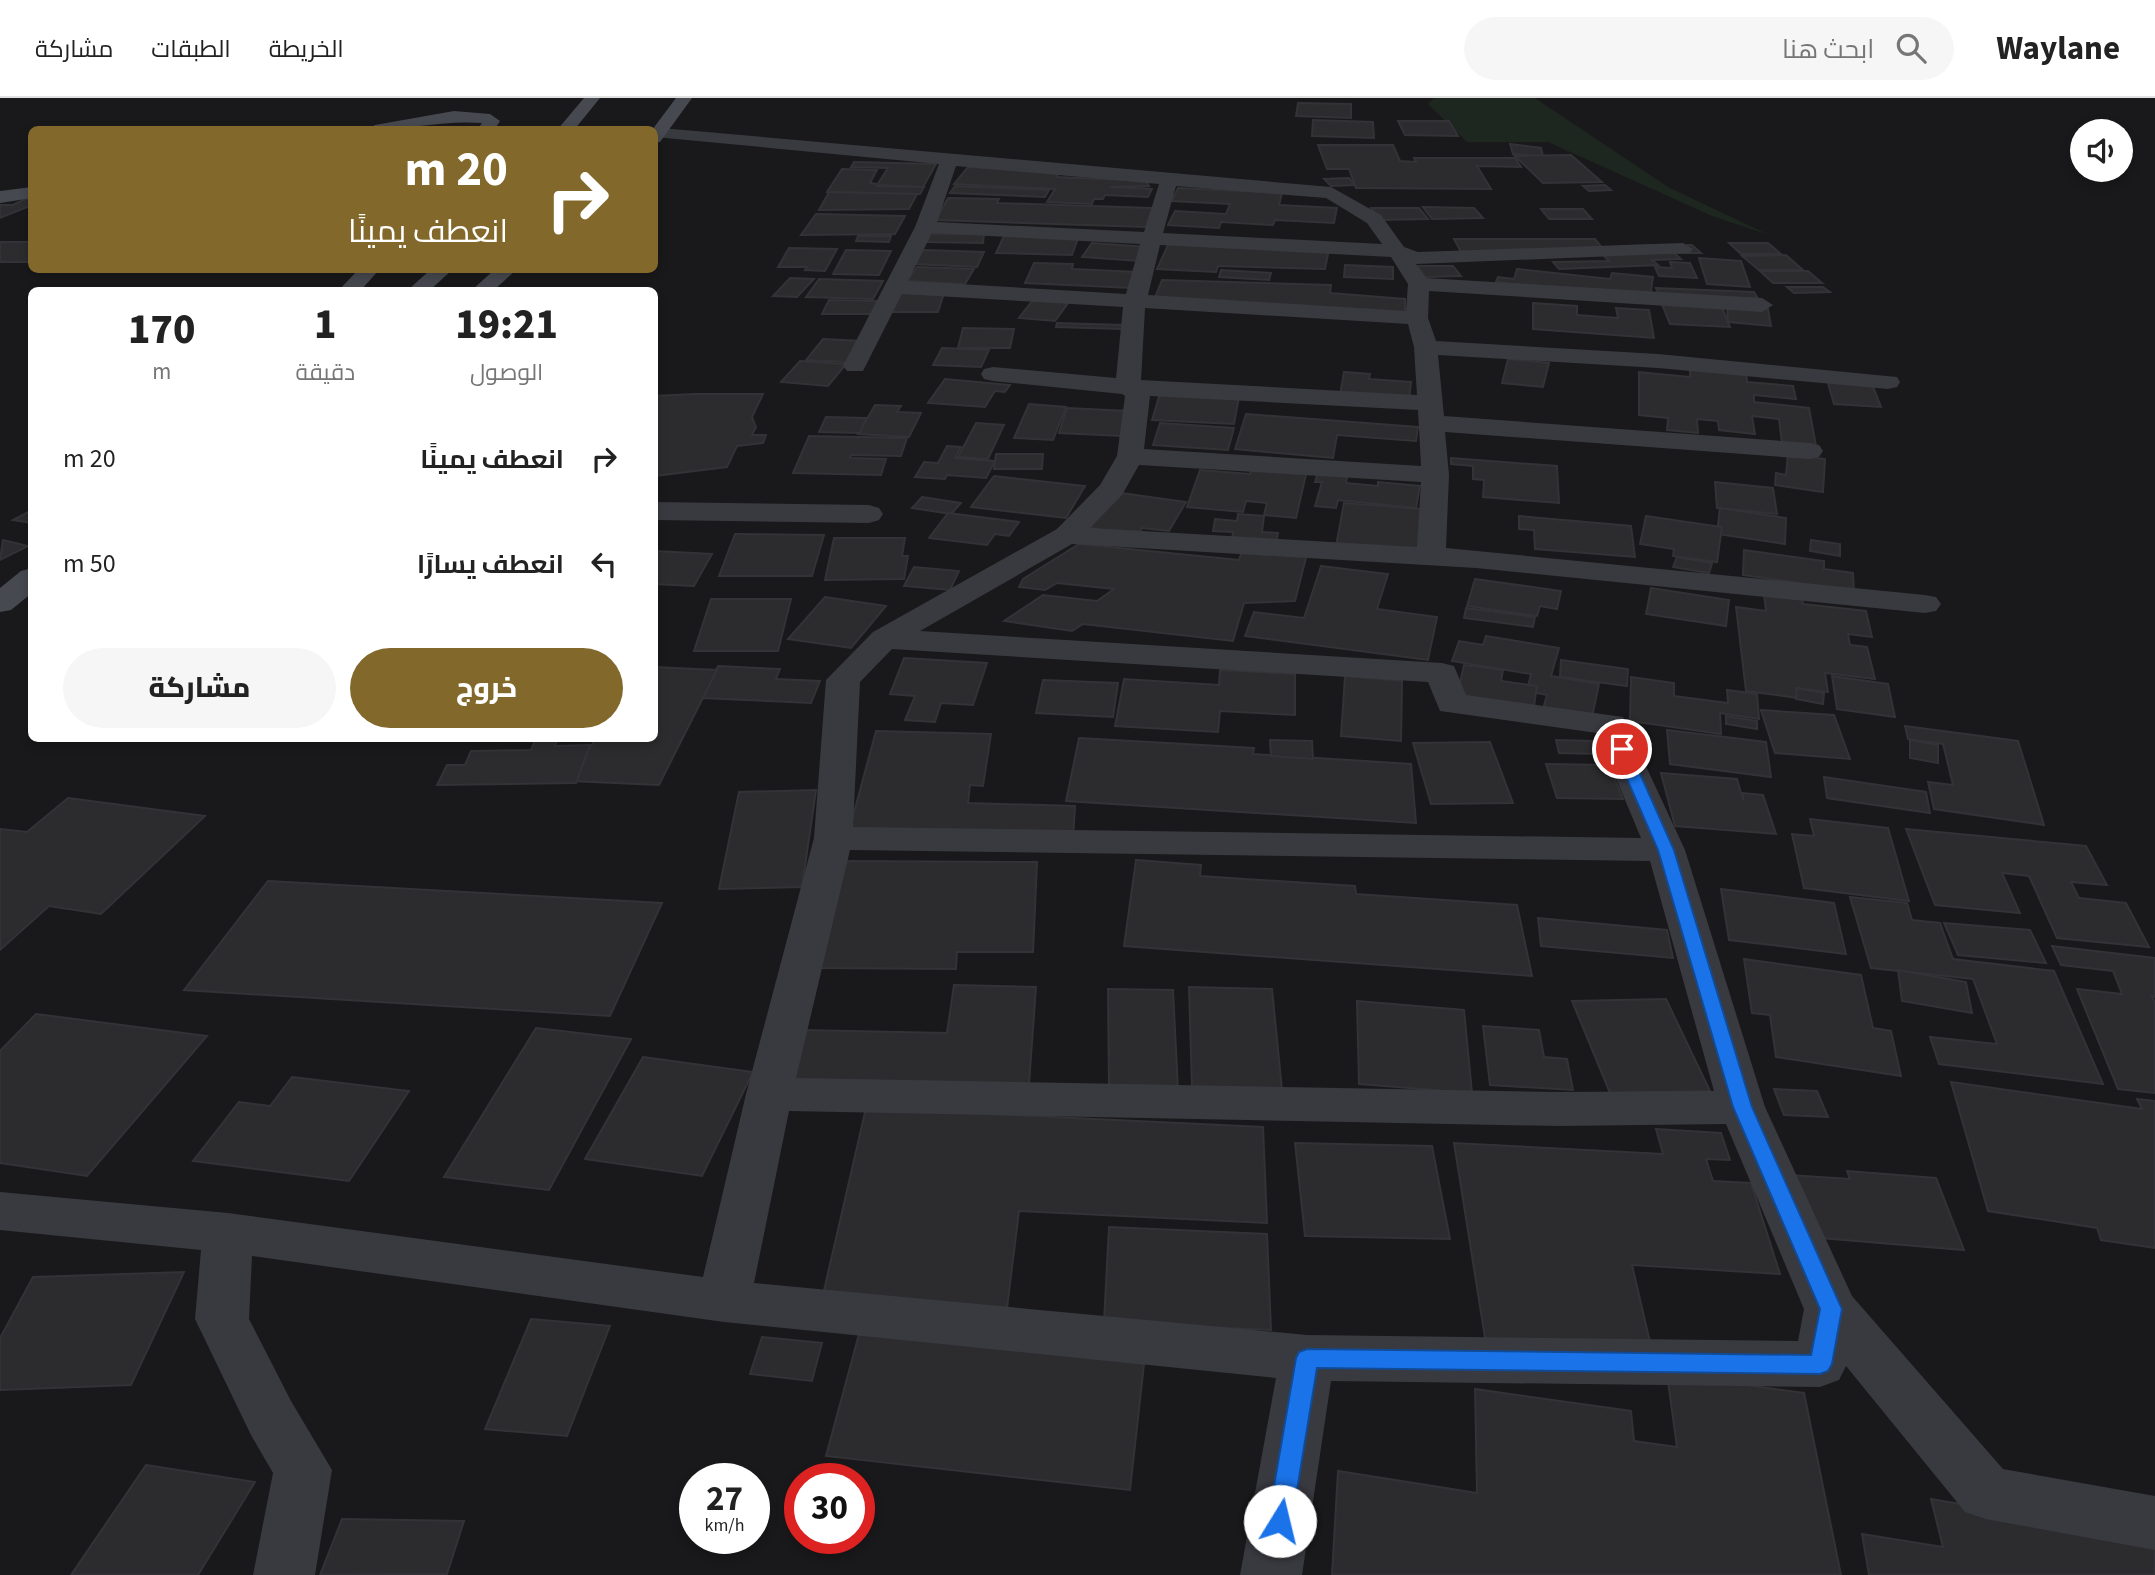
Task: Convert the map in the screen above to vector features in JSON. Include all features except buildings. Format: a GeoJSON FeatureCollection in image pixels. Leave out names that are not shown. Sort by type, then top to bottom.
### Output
{"type":"FeatureCollection","features":[{"type":"Feature","properties":{"kind":"main road"},"geometry":{"type":"LineString","coordinates":[[568,126],[592,98]]}},
{"type":"Feature","properties":{"kind":"main road"},"geometry":{"type":"LineString","coordinates":[[658,135],[684,98]]}},
{"type":"Feature","properties":{"kind":"main road"},"geometry":{"type":"LineString","coordinates":[[401,126],[465,116],[490,119],[492,121],[488,126]]}},
{"type":"Feature","properties":{"kind":"main road"},"geometry":{"type":"LineString","coordinates":[[0,197],[28,193]]}},
{"type":"Feature","properties":{"kind":"main road"},"geometry":{"type":"LineString","coordinates":[[352,287],[366,273]]}},
{"type":"Feature","properties":{"kind":"main road"},"geometry":{"type":"LineString","coordinates":[[422,287],[438,273]]}},
{"type":"Feature","properties":{"kind":"main road"},"geometry":{"type":"LineString","coordinates":[[486,287],[502,273]]}},
{"type":"Feature","properties":{"kind":"main road"},"geometry":{"type":"LineString","coordinates":[[0,603],[28,581]]}},
{"type":"Feature","properties":{"kind":"street"},"geometry":{"type":"LineString","coordinates":[[658,135],[1331,193],[1374,219],[1419,284],[1417,318],[1426,347],[1435,475],[1431,558]]}},
{"type":"Feature","properties":{"kind":"street"},"geometry":{"type":"LineString","coordinates":[[855,366],[925,227],[948,160]]}},
{"type":"Feature","properties":{"kind":"street"},"geometry":{"type":"LineString","coordinates":[[724,1301],[769,1094],[833,838],[843,680],[884,639],[1067,535],[1112,489],[1130,456],[1138,394],[1129,387],[1126,361],[1136,303],[1169,180]]}},
{"type":"Feature","properties":{"kind":"street"},"geometry":{"type":"LineString","coordinates":[[925,227],[1397,251],[1416,258],[1683,249]]}},
{"type":"Feature","properties":{"kind":"street"},"geometry":{"type":"LineString","coordinates":[[1419,284],[1762,305]]}},
{"type":"Feature","properties":{"kind":"street"},"geometry":{"type":"LineString","coordinates":[[896,287],[1417,318]]}},
{"type":"Feature","properties":{"kind":"street"},"geometry":{"type":"LineString","coordinates":[[1426,347],[1658,361],[1888,382]]}},
{"type":"Feature","properties":{"kind":"street"},"geometry":{"type":"LineString","coordinates":[[993,374],[1431,413],[1810,452]]}},
{"type":"Feature","properties":{"kind":"street"},"geometry":{"type":"LineString","coordinates":[[1130,456],[1435,475]]}},
{"type":"Feature","properties":{"kind":"street"},"geometry":{"type":"LineString","coordinates":[[658,511],[869,514]]}},
{"type":"Feature","properties":{"kind":"street"},"geometry":{"type":"LineString","coordinates":[[1067,535],[1476,559],[1924,604]]}},
{"type":"Feature","properties":{"kind":"street"},"geometry":{"type":"LineString","coordinates":[[884,639],[1442,673],[1452,704],[1611,724],[1666,850],[1742,1107],[1831,1309],[1986,1493],[2155,1523]]}},
{"type":"Feature","properties":{"kind":"street"},"geometry":{"type":"LineString","coordinates":[[833,838],[1666,850]]}},
{"type":"Feature","properties":{"kind":"street"},"geometry":{"type":"LineString","coordinates":[[769,1094],[1544,1109],[1742,1107]]}},
{"type":"Feature","properties":{"kind":"street"},"geometry":{"type":"LineString","coordinates":[[0,1211],[228,1233],[724,1301],[1307,1358],[1820,1364],[1831,1309]]}},
{"type":"Feature","properties":{"kind":"street"},"geometry":{"type":"LineString","coordinates":[[228,1233],[222,1319],[271,1418],[303,1470],[284,1575]]}},
{"type":"Feature","properties":{"kind":"street"},"geometry":{"type":"LineString","coordinates":[[1271,1575],[1307,1358]]}},
{"type":"Feature","properties":{"kind":"shaded area"},"geometry":{"type":"Polygon","coordinates":[[[1434,98],[1535,98],[1668,187],[1769,235],[1712,216],[1548,142],[1467,142],[1428,104],[1434,98]]]}},
{"type":"Feature","properties":{"kind":"route"},"geometry":{"type":"LineString","coordinates":[[1280,1521],[1307,1358],[1820,1364],[1831,1309],[1742,1107],[1666,850],[1622,749]]}}]}
